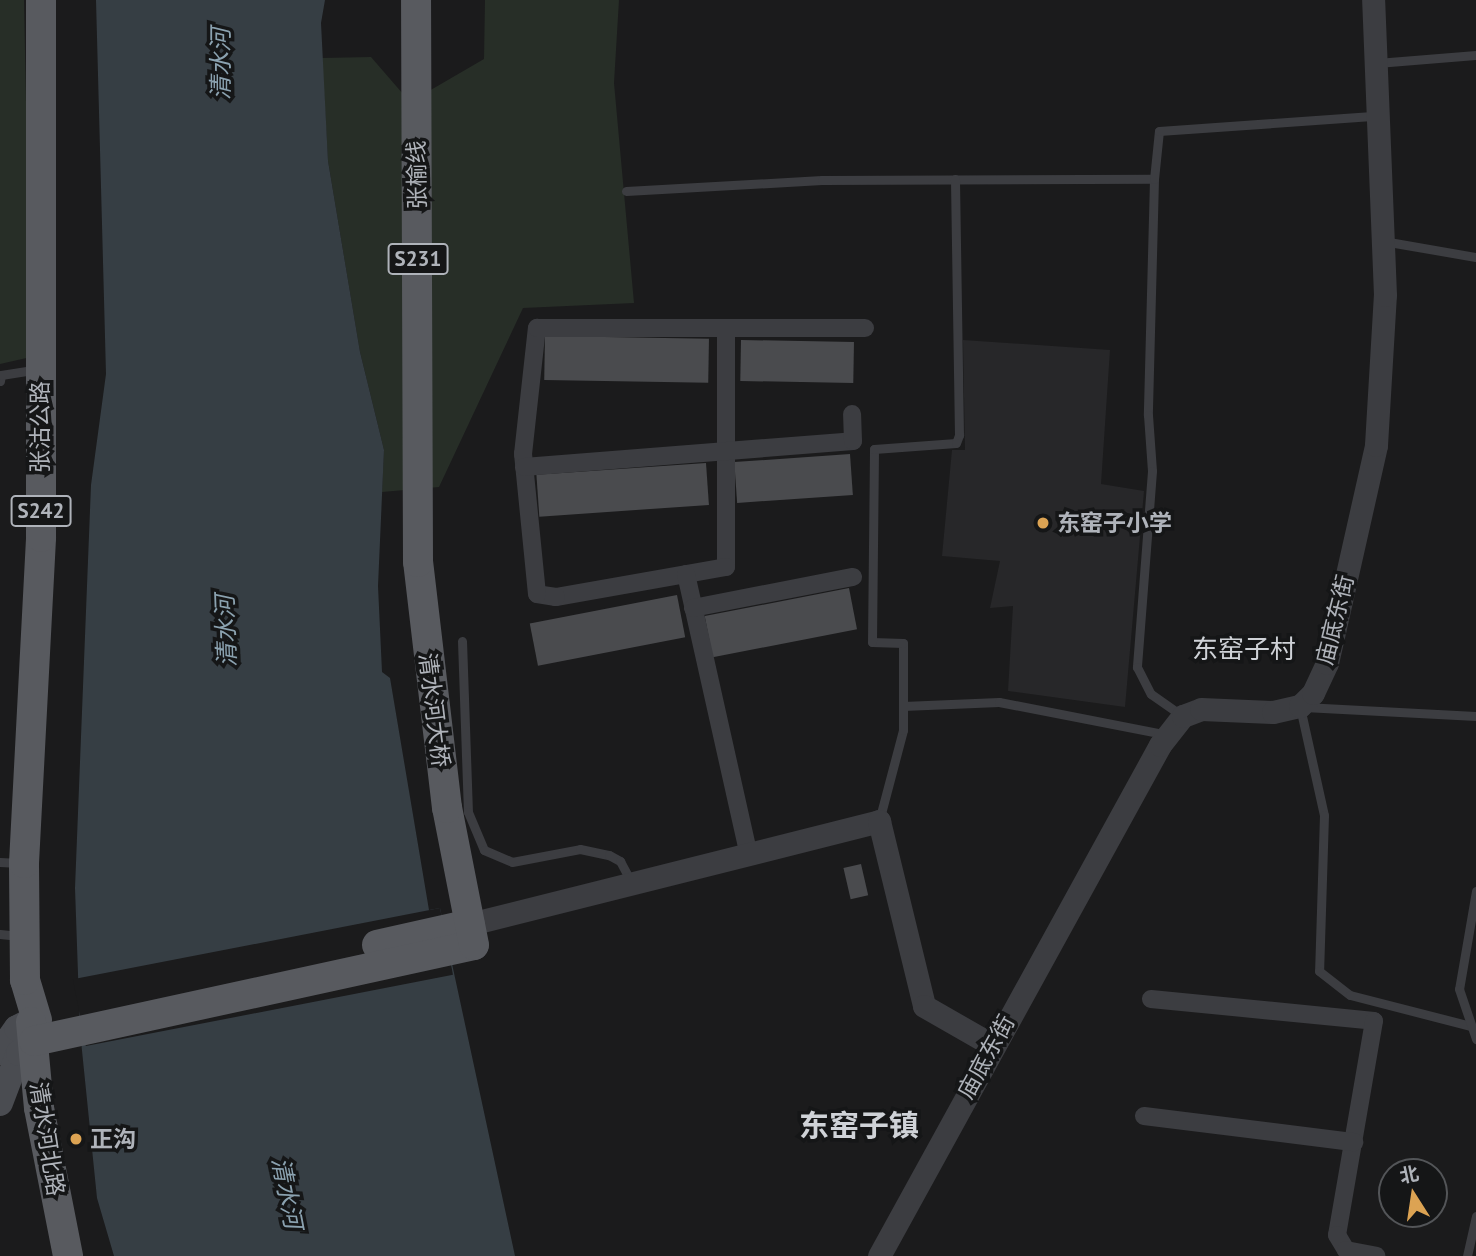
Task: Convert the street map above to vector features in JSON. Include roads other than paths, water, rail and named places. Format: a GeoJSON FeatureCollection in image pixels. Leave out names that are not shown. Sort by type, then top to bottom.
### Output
{"type":"FeatureCollection","features":[{"type":"Feature","properties":{"kind":"main road","name":"张沽公路"},"geometry":{"type":"LineString","coordinates":[[39,1027],[12,935],[12,863],[41,537],[41,0]]}},
{"type":"Feature","properties":{"kind":"main road","name":"张榆线"},"geometry":{"type":"LineString","coordinates":[[416,0],[418,519]]}},
{"type":"Feature","properties":{"kind":"main road","name":"清水河大桥"},"geometry":{"type":"LineString","coordinates":[[418,519],[430,679],[460,930]]}},
{"type":"Feature","properties":{"kind":"main road"},"geometry":{"type":"LineString","coordinates":[[0,1052],[17,1028],[78,1022],[460,930]]}},
{"type":"Feature","properties":{"kind":"main road"},"geometry":{"type":"LineString","coordinates":[[0,1103],[19,1053],[39,1027]]}},
{"type":"Feature","properties":{"kind":"main road","name":"清水河北路"},"geometry":{"type":"LineString","coordinates":[[39,1027],[48,1161],[68,1256]]}},
{"type":"Feature","properties":{"kind":"main road","name":"清水河北路"},"geometry":{"type":"LineString","coordinates":[[39,1027],[61,1158],[82,1256]]}},
{"type":"Feature","properties":{"kind":"street","name":"庙底东街"},"geometry":{"type":"LineString","coordinates":[[1300,706],[1313,693],[1327,663],[1376,445],[1384,295],[1375,116],[1373,0]]}},
{"type":"Feature","properties":{"kind":"street"},"geometry":{"type":"LineString","coordinates":[[726,328],[726,567],[556,597],[537,594],[524,467],[537,328],[865,327]]}},
{"type":"Feature","properties":{"kind":"street"},"geometry":{"type":"LineString","coordinates":[[524,467],[853,441],[852,414]]}},
{"type":"Feature","properties":{"kind":"street"},"geometry":{"type":"LineString","coordinates":[[686,574],[748,851]]}},
{"type":"Feature","properties":{"kind":"street"},"geometry":{"type":"LineString","coordinates":[[693,608],[853,577]]}},
{"type":"Feature","properties":{"kind":"street"},"geometry":{"type":"LineString","coordinates":[[1183,716],[1201,709],[1273,712],[1300,706]]}},
{"type":"Feature","properties":{"kind":"street","name":"庙底东街"},"geometry":{"type":"LineString","coordinates":[[879,1256],[992,1045],[1168,735],[1183,716]]}},
{"type":"Feature","properties":{"kind":"street"},"geometry":{"type":"LineString","coordinates":[[460,930],[486,942],[515,914],[748,851],[879,821],[924,1006],[945,1023],[992,1045]]}},
{"type":"Feature","properties":{"kind":"street"},"geometry":{"type":"LineString","coordinates":[[1151,999],[1374,1021],[1337,1235],[1346,1250],[1376,1256]]}},
{"type":"Feature","properties":{"kind":"street"},"geometry":{"type":"LineString","coordinates":[[1144,1116],[1354,1142]]}},
{"type":"Feature","properties":{"kind":"lane"},"geometry":{"type":"LineString","coordinates":[[1374,63],[1476,55]]}},
{"type":"Feature","properties":{"kind":"lane"},"geometry":{"type":"LineString","coordinates":[[1183,716],[1151,694],[1138,667],[1152,471],[1148,415],[1154,179],[1159,131],[1375,116]]}},
{"type":"Feature","properties":{"kind":"lane"},"geometry":{"type":"LineString","coordinates":[[879,821],[900,754],[903,643],[872,642],[874,449],[956,443],[959,435],[955,179]]}},
{"type":"Feature","properties":{"kind":"lane"},"geometry":{"type":"LineString","coordinates":[[626,191],[822,180],[1154,179]]}},
{"type":"Feature","properties":{"kind":"lane"},"geometry":{"type":"LineString","coordinates":[[1381,240],[1476,257]]}},
{"type":"Feature","properties":{"kind":"lane"},"geometry":{"type":"LineString","coordinates":[[0,381],[1,375],[40,368]]}},
{"type":"Feature","properties":{"kind":"lane"},"geometry":{"type":"LineString","coordinates":[[462,640],[468,812],[484,850],[512,862],[580,849],[609,855],[620,860],[631,882]]}},
{"type":"Feature","properties":{"kind":"lane"},"geometry":{"type":"LineString","coordinates":[[903,706],[999,702],[1168,735]]}},
{"type":"Feature","properties":{"kind":"lane"},"geometry":{"type":"LineString","coordinates":[[1471,1026],[1350,995],[1319,971],[1324,815],[1300,706],[1317,711],[1476,716]]}},
{"type":"Feature","properties":{"kind":"lane"},"geometry":{"type":"LineString","coordinates":[[1476,891],[1459,989],[1476,1039]]}},
{"type":"Feature","properties":{"kind":"lane"},"geometry":{"type":"LineString","coordinates":[[1467,1256],[1476,1216]]}},
{"type":"Feature","properties":{"kind":"water","name":"清水河"},"geometry":{"type":"Polygon","coordinates":[[[96,0],[325,0],[321,23],[328,161],[360,352],[384,450],[378,586],[382,672],[390,678],[429,910],[440,908],[515,1256],[114,1256],[97,1198],[80,1031],[75,888],[91,485],[106,374],[96,0]]]}},
{"type":"Feature","properties":{"kind":"place","name":"东窑子小学"},"geometry":{"type":"Point","coordinates":[1043,523]}},
{"type":"Feature","properties":{"kind":"place","name":"正沟"},"geometry":{"type":"Point","coordinates":[76,1139]}},
{"type":"Feature","properties":{"kind":"district","name":"东窑子村"},"geometry":{"type":"Point","coordinates":[1244,649]}},
{"type":"Feature","properties":{"kind":"district","name":"东窑子镇"},"geometry":{"type":"Point","coordinates":[859,1125]}}]}
